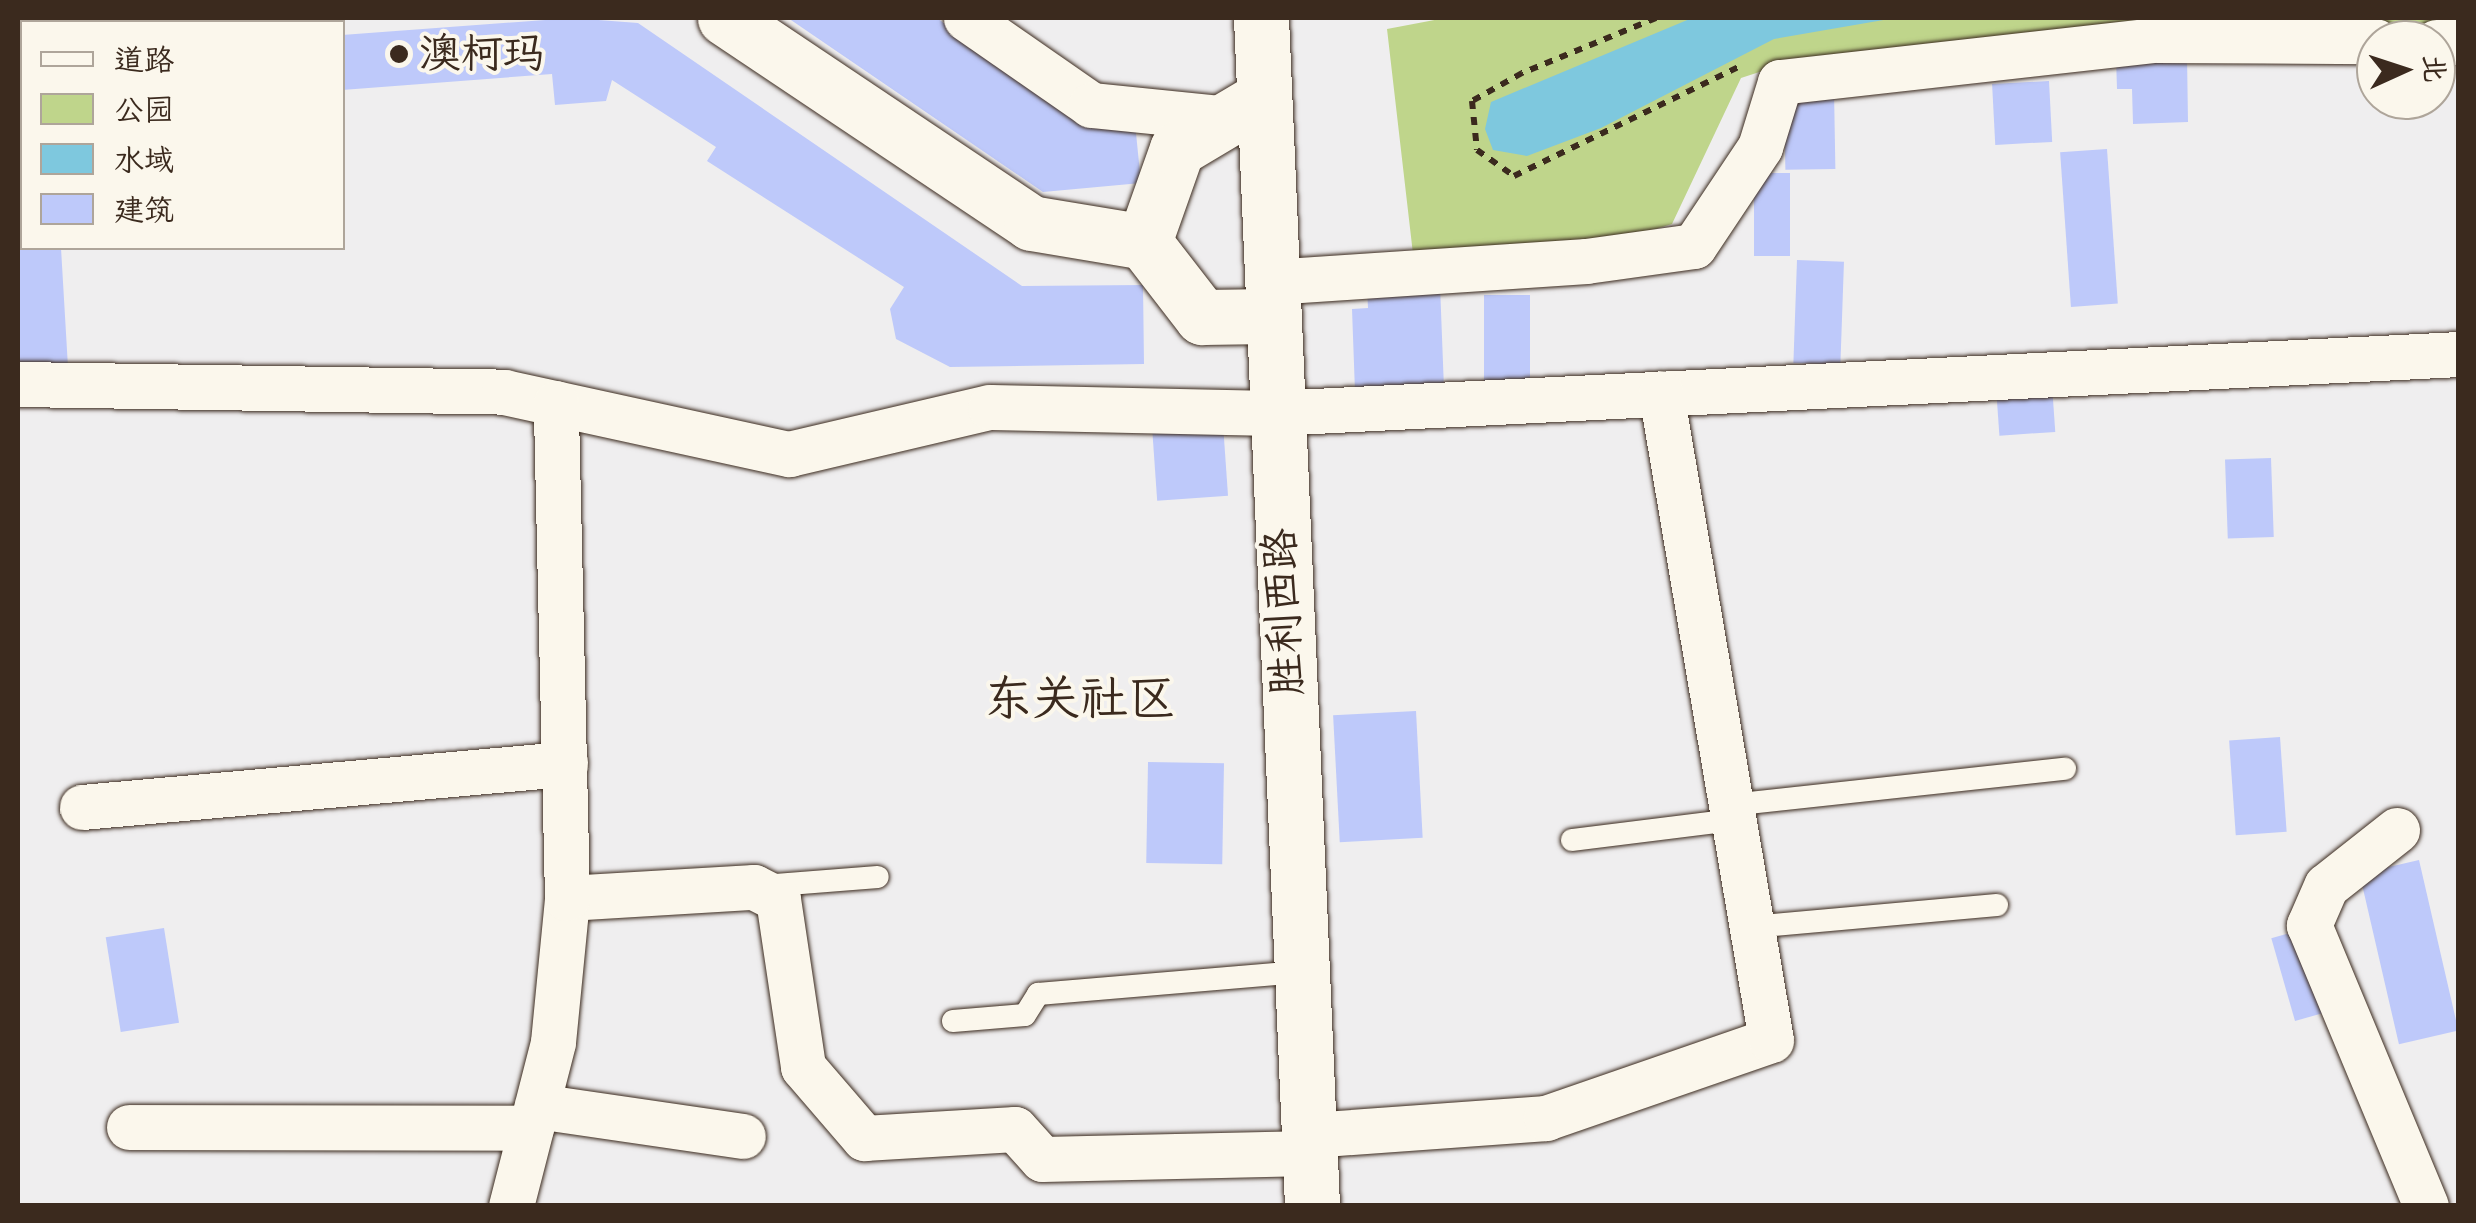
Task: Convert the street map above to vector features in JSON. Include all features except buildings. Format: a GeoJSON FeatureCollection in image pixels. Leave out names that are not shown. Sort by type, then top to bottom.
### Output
{"type":"FeatureCollection","features":[{"type":"Feature","properties":{"kind":"main road"},"geometry":{"type":"LineString","coordinates":[[725,18],[1031,223],[1144,242],[1202,318],[1270,299]]}},
{"type":"Feature","properties":{"kind":"main road","name":"胜利西路"},"geometry":{"type":"LineString","coordinates":[[1261,18],[1246,108],[1270,299],[1311,1164]]}},
{"type":"Feature","properties":{"kind":"main road"},"geometry":{"type":"LineString","coordinates":[[1144,242],[1176,149],[1246,108]]}},
{"type":"Feature","properties":{"kind":"street"},"geometry":{"type":"LineString","coordinates":[[966,18],[1091,105],[1246,108]]}},
{"type":"Feature","properties":{"kind":"street"},"geometry":{"type":"LineString","coordinates":[[1270,299],[1694,246],[1760,147],[1780,82],[2157,40],[2356,41]]}},
{"type":"Feature","properties":{"kind":"street"},"geometry":{"type":"LineString","coordinates":[[18,384],[504,392],[790,454],[990,407],[1274,412],[2458,354]]}},
{"type":"Feature","properties":{"kind":"street"},"geometry":{"type":"LineString","coordinates":[[567,898],[754,887],[778,899],[804,1067],[864,1138],[1015,1128],[1042,1159],[1311,1164],[1546,1118],[1771,1040],[1661,393]]}},
{"type":"Feature","properties":{"kind":"street"},"geometry":{"type":"LineString","coordinates":[[512,1206],[553,1042],[567,898],[556,403]]}},
{"type":"Feature","properties":{"kind":"street"},"geometry":{"type":"LineString","coordinates":[[82,807],[564,764]]}},
{"type":"Feature","properties":{"kind":"street"},"geometry":{"type":"LineString","coordinates":[[2397,830],[2326,886],[2309,925],[2426,1206]]}},
{"type":"Feature","properties":{"kind":"street"},"geometry":{"type":"LineString","coordinates":[[128,1126],[534,1117],[743,1136]]}},
{"type":"Feature","properties":{"kind":"lane"},"geometry":{"type":"LineString","coordinates":[[1572,840],[1732,812],[2065,769]]}},
{"type":"Feature","properties":{"kind":"lane"},"geometry":{"type":"LineString","coordinates":[[754,887],[878,877]]}},
{"type":"Feature","properties":{"kind":"lane"},"geometry":{"type":"LineString","coordinates":[[1752,926],[1996,905]]}},
{"type":"Feature","properties":{"kind":"lane"},"geometry":{"type":"LineString","coordinates":[[953,1022],[1025,1015],[1038,994],[1302,972]]}},
{"type":"Feature","properties":{"kind":"path"},"geometry":{"type":"LineString","coordinates":[[1656,18],[1522,73],[1472,102],[1477,150],[1514,176],[1747,63]]}},
{"type":"Feature","properties":{"kind":"green space"},"geometry":{"type":"Polygon","coordinates":[[[1445,18],[2458,18],[2458,25],[2456,20],[2356,20],[2356,23],[2161,20],[1787,63],[1741,78],[1672,224],[1584,251],[1413,254],[1387,29],[1445,18]]]}},
{"type":"Feature","properties":{"kind":"water"},"geometry":{"type":"Polygon","coordinates":[[[1692,18],[1895,18],[1774,39],[1601,128],[1527,156],[1493,150],[1485,129],[1491,102],[1692,18]]]}},
{"type":"Feature","properties":{"kind":"place","name":"澳柯玛"},"geometry":{"type":"Point","coordinates":[399,54]}},
{"type":"Feature","properties":{"kind":"district","name":"东关社区"},"geometry":{"type":"Point","coordinates":[1080,699]}}]}
